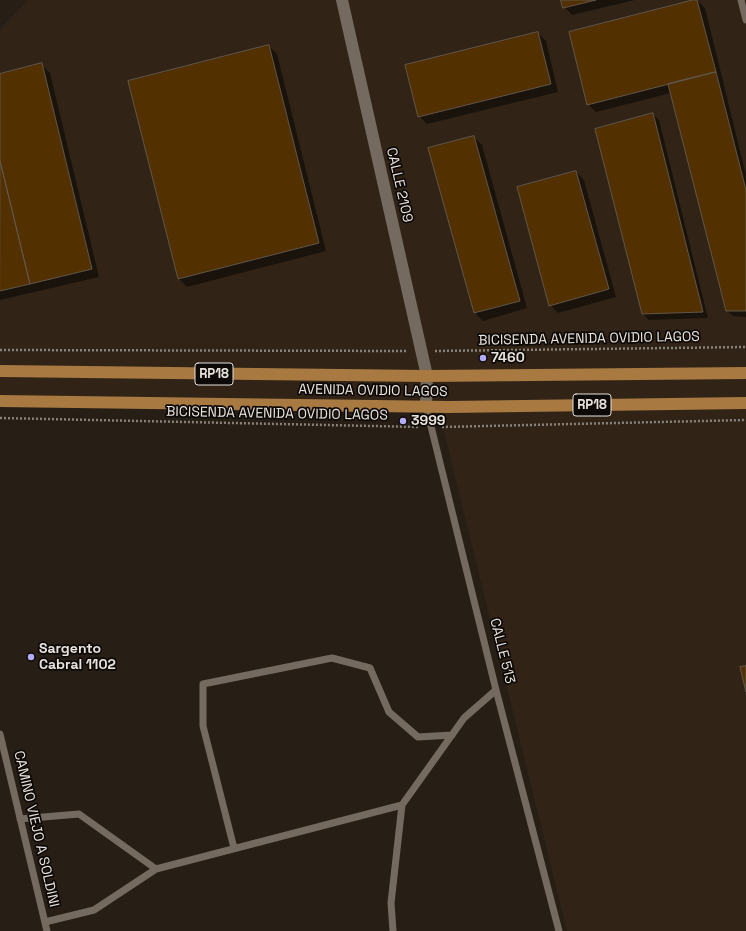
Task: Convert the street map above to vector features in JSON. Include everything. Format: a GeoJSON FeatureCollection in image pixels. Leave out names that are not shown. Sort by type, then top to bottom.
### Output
{"type":"FeatureCollection","features":[{"type":"Feature","properties":{"kind":"main road","name":"AVENIDA OVIDIO LAGOS"},"geometry":{"type":"LineString","coordinates":[[0,371],[427,376],[746,373]]}},
{"type":"Feature","properties":{"kind":"main road","name":"AVENIDA OVIDIO LAGOS"},"geometry":{"type":"LineString","coordinates":[[0,401],[426,406],[746,403]]}},
{"type":"Feature","properties":{"kind":"street","name":"CALLE 2109"},"geometry":{"type":"LineString","coordinates":[[342,0],[427,376]]}},
{"type":"Feature","properties":{"kind":"street","name":"CALLE 513"},"geometry":{"type":"LineString","coordinates":[[426,406],[427,376]]}},
{"type":"Feature","properties":{"kind":"lane"},"geometry":{"type":"LineString","coordinates":[[741,0],[746,20]]}},
{"type":"Feature","properties":{"kind":"lane","name":"CALLE 513"},"geometry":{"type":"LineString","coordinates":[[426,406],[496,690],[559,931]]}},
{"type":"Feature","properties":{"kind":"lane"},"geometry":{"type":"LineString","coordinates":[[234,848],[202,726],[203,684],[332,658],[370,668],[389,712],[418,737],[452,735]]}},
{"type":"Feature","properties":{"kind":"lane"},"geometry":{"type":"LineString","coordinates":[[393,931],[392,903],[402,805],[464,718],[496,690]]}},
{"type":"Feature","properties":{"kind":"lane","name":"CAMINO VIEJO A SOLDINI"},"geometry":{"type":"LineString","coordinates":[[0,734],[47,931]]}},
{"type":"Feature","properties":{"kind":"lane"},"geometry":{"type":"LineString","coordinates":[[45,922],[94,910],[156,869],[402,805]]}},
{"type":"Feature","properties":{"kind":"lane"},"geometry":{"type":"LineString","coordinates":[[20,818],[78,814],[156,869]]}},
{"type":"Feature","properties":{"kind":"path","name":"BICISENDA AVENIDA OVIDIO LAGOS"},"geometry":{"type":"LineString","coordinates":[[0,350],[421,351],[746,347]]}},
{"type":"Feature","properties":{"kind":"path","name":"BICISENDA AVENIDA OVIDIO LAGOS"},"geometry":{"type":"LineString","coordinates":[[0,418],[454,428],[746,420]]}},
{"type":"Feature","properties":{"kind":"shaded area"},"geometry":{"type":"Polygon","coordinates":[[[28,0],[746,0],[746,931],[567,931],[438,407],[0,401],[0,29],[28,0]]]}},
{"type":"Feature","properties":{"kind":"building"},"geometry":{"type":"Polygon","coordinates":[[[561,0],[596,0],[563,8],[561,0]]]}},
{"type":"Feature","properties":{"kind":"building"},"geometry":{"type":"Polygon","coordinates":[[[697,0],[716,72],[587,105],[569,32],[697,0]]]}},
{"type":"Feature","properties":{"kind":"building"},"geometry":{"type":"Polygon","coordinates":[[[538,32],[551,84],[418,117],[405,65],[538,32]]]}},
{"type":"Feature","properties":{"kind":"building"},"geometry":{"type":"Polygon","coordinates":[[[269,45],[319,243],[178,279],[128,81],[269,45]]]}},
{"type":"Feature","properties":{"kind":"building"},"geometry":{"type":"Polygon","coordinates":[[[42,63],[92,269],[30,284],[0,161],[0,74],[42,63]]]}},
{"type":"Feature","properties":{"kind":"building"},"geometry":{"type":"Polygon","coordinates":[[[716,72],[746,190],[746,311],[726,311],[668,84],[716,72]]]}},
{"type":"Feature","properties":{"kind":"building"},"geometry":{"type":"Polygon","coordinates":[[[653,113],[703,312],[642,314],[595,129],[653,113]]]}},
{"type":"Feature","properties":{"kind":"building"},"geometry":{"type":"Polygon","coordinates":[[[474,136],[520,301],[474,313],[428,148],[474,136]]]}},
{"type":"Feature","properties":{"kind":"building"},"geometry":{"type":"Polygon","coordinates":[[[0,161],[30,284],[0,291],[0,161]]]}},
{"type":"Feature","properties":{"kind":"building"},"geometry":{"type":"Polygon","coordinates":[[[576,171],[609,289],[549,306],[517,187],[576,171]]]}},
{"type":"Feature","properties":{"kind":"building"},"geometry":{"type":"Polygon","coordinates":[[[746,666],[746,692],[740,667],[746,666]]]}},
{"type":"Feature","properties":{"kind":"place","name":"7460"},"geometry":{"type":"Point","coordinates":[483,358]}},
{"type":"Feature","properties":{"kind":"place","name":"3999"},"geometry":{"type":"Point","coordinates":[403,421]}},
{"type":"Feature","properties":{"kind":"place","name":"Sargento Cabral 1102"},"geometry":{"type":"Point","coordinates":[31,657]}}]}
